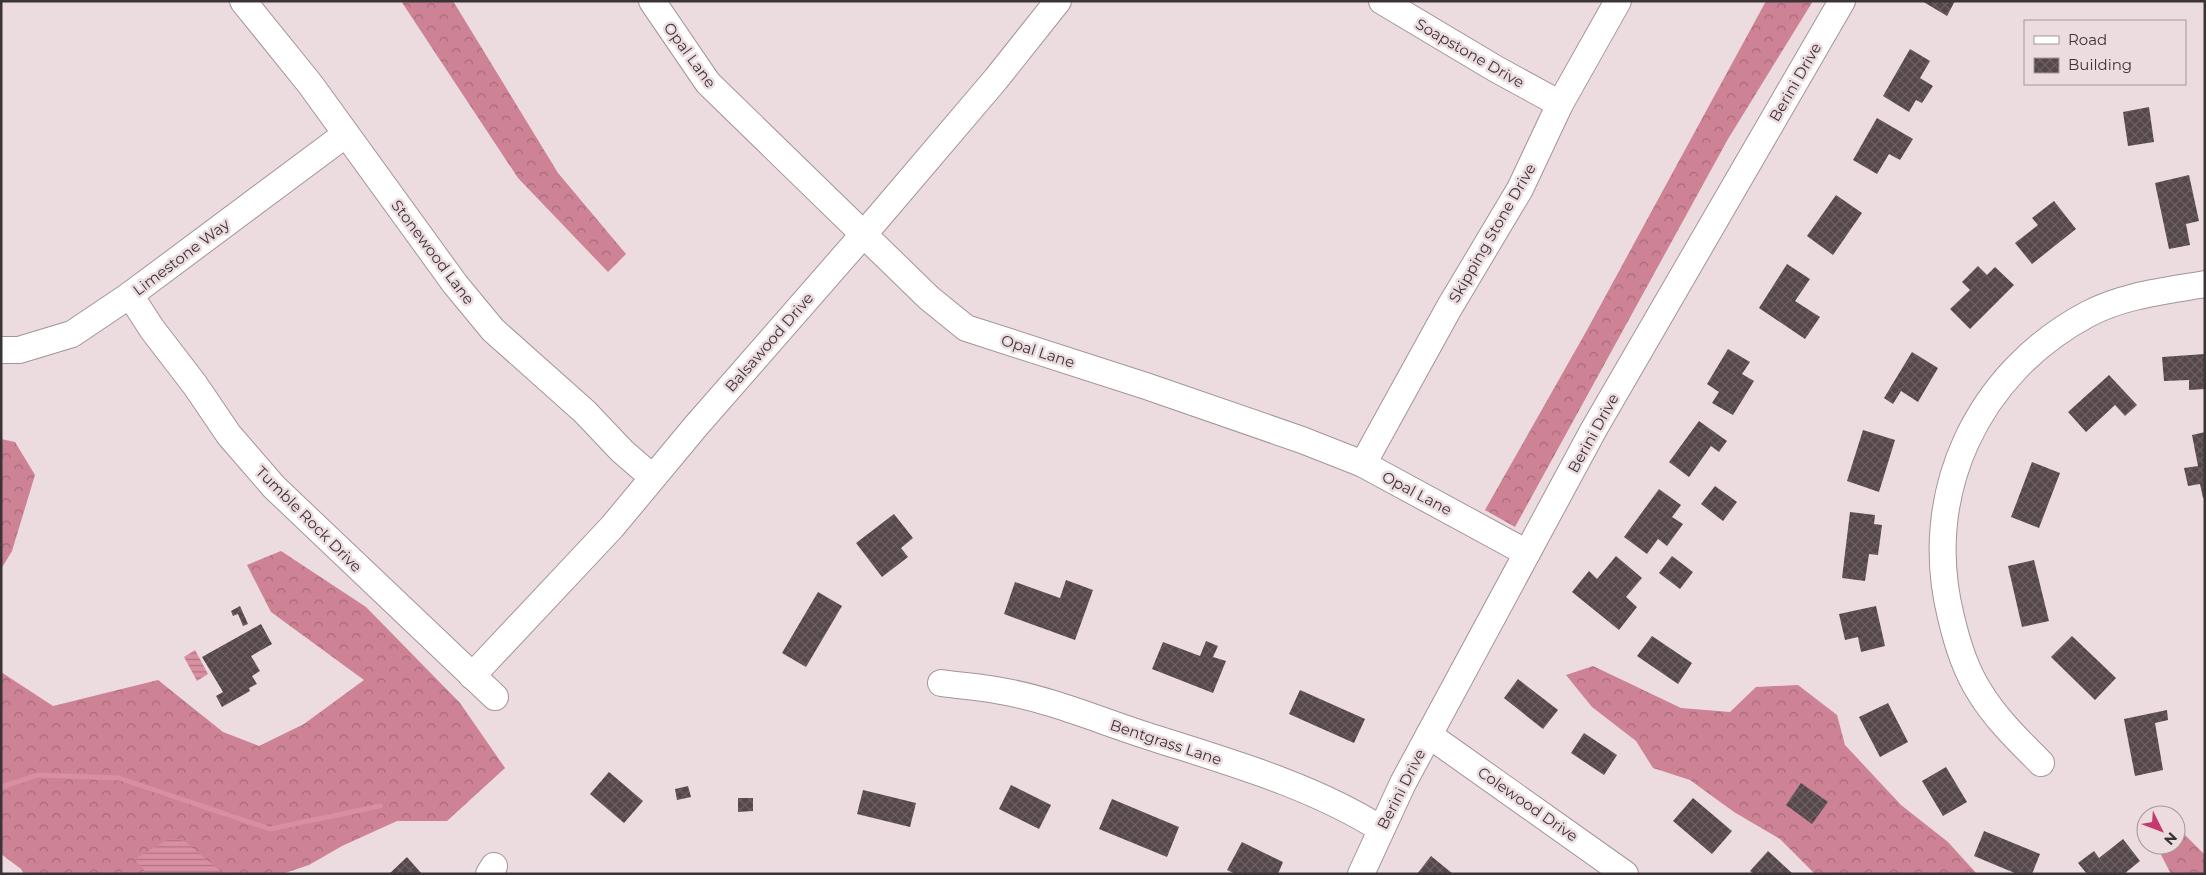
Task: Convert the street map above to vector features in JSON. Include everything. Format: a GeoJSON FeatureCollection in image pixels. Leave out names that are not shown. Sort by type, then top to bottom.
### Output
{"type":"FeatureCollection","features":[{"type":"Feature","properties":{"kind":"street","name":"Stonewood Lane"},"geometry":{"type":"LineString","coordinates":[[243,1],[310,84],[455,284],[493,330],[585,412],[622,451],[652,477]]}},
{"type":"Feature","properties":{"kind":"street","name":"Opal Lane"},"geometry":{"type":"LineString","coordinates":[[652,1],[708,83],[929,298],[966,328],[1146,386],[1302,440],[1363,464],[1527,553]]}},
{"type":"Feature","properties":{"kind":"street","name":"Balsawood Drive"},"geometry":{"type":"LineString","coordinates":[[472,676],[612,527],[652,477],[996,79],[1058,1]]}},
{"type":"Feature","properties":{"kind":"street","name":"Soapstone Drive"},"geometry":{"type":"LineString","coordinates":[[1382,1],[1496,69],[1560,104]]}},
{"type":"Feature","properties":{"kind":"street","name":"Skipping Stone Drive"},"geometry":{"type":"LineString","coordinates":[[1363,464],[1449,308],[1520,189],[1560,104],[1618,1]]}},
{"type":"Feature","properties":{"kind":"street","name":"Berini Drive"},"geometry":{"type":"LineString","coordinates":[[1361,874],[1381,829],[1429,735],[1594,429],[1842,1]]}},
{"type":"Feature","properties":{"kind":"street","name":"Limestone Way"},"geometry":{"type":"LineString","coordinates":[[1,350],[19,350],[72,334],[130,295],[346,134]]}},
{"type":"Feature","properties":{"kind":"street"},"geometry":{"type":"LineString","coordinates":[[2041,763],[2004,726],[1979,692],[1965,663],[1954,632],[1947,602],[1943,569],[1946,508],[1953,478],[1976,420],[1992,395],[2034,350],[2073,323],[2114,303],[2145,294],[2205,284]]}},
{"type":"Feature","properties":{"kind":"street","name":"Tumble Rock Drive"},"geometry":{"type":"LineString","coordinates":[[130,295],[152,329],[195,385],[229,435],[274,487],[495,697]]}},
{"type":"Feature","properties":{"kind":"street","name":"Bentgrass Lane"},"geometry":{"type":"LineString","coordinates":[[941,683],[1002,691],[1036,700],[1232,763],[1320,797],[1358,814],[1381,829]]}},
{"type":"Feature","properties":{"kind":"street","name":"Colewood Drive"},"geometry":{"type":"LineString","coordinates":[[1429,735],[1549,818],[1625,874]]}},
{"type":"Feature","properties":{"kind":"green space"},"geometry":{"type":"Polygon","coordinates":[[[401,1],[453,1],[558,173],[626,254],[608,272],[518,178],[401,1]]]}},
{"type":"Feature","properties":{"kind":"green space"},"geometry":{"type":"Polygon","coordinates":[[[1766,1],[1813,1],[1728,139],[1515,527],[1485,510],[1587,330],[1766,1]]]}},
{"type":"Feature","properties":{"kind":"green space"},"geometry":{"type":"Polygon","coordinates":[[[1,439],[15,442],[35,475],[12,551],[1,569],[1,439]]]}},
{"type":"Feature","properties":{"kind":"green space"},"geometry":{"type":"Polygon","coordinates":[[[281,551],[366,607],[460,703],[505,768],[447,821],[397,821],[342,846],[309,865],[282,874],[24,874],[21,869],[1,854],[1,672],[53,706],[158,680],[223,732],[259,746],[304,724],[364,680],[271,612],[247,565],[281,551]]]}},
{"type":"Feature","properties":{"kind":"green space"},"geometry":{"type":"Polygon","coordinates":[[[1593,666],[1681,708],[1730,712],[1756,687],[1798,685],[1837,715],[1845,745],[1901,805],[1948,842],[1977,874],[1815,874],[1780,839],[1734,812],[1690,780],[1653,768],[1636,741],[1592,707],[1566,675],[1593,666]]]}},
{"type":"Feature","properties":{"kind":"green space"},"geometry":{"type":"Polygon","coordinates":[[[2186,836],[2205,855],[2205,874],[2171,874],[2161,855],[2186,855],[2186,836]]]}},
{"type":"Feature","properties":{"kind":"shaded area"},"geometry":{"type":"Polygon","coordinates":[[[195,650],[208,674],[197,681],[184,657],[195,650]]]}},
{"type":"Feature","properties":{"kind":"shaded area"},"geometry":{"type":"Polygon","coordinates":[[[177,839],[186,842],[224,874],[147,874],[135,859],[167,840],[177,839]]]}},
{"type":"Feature","properties":{"kind":"building"},"geometry":{"type":"Polygon","coordinates":[[[1922,1],[1955,1],[1947,16],[1922,1]]]}},
{"type":"Feature","properties":{"kind":"building"},"geometry":{"type":"Polygon","coordinates":[[[1910,49],[1930,61],[1920,78],[1933,86],[1922,103],[1916,100],[1909,112],[1883,96],[1910,49]]]}},
{"type":"Feature","properties":{"kind":"building"},"geometry":{"type":"Polygon","coordinates":[[[2149,107],[2154,142],[2128,146],[2123,112],[2149,107]]]}},
{"type":"Feature","properties":{"kind":"building"},"geometry":{"type":"Polygon","coordinates":[[[1877,118],[1913,139],[1900,160],[1889,154],[1877,174],[1853,160],[1877,118]]]}},
{"type":"Feature","properties":{"kind":"building"},"geometry":{"type":"Polygon","coordinates":[[[2189,175],[2199,221],[2186,224],[2190,245],[2169,249],[2155,183],[2189,175]]]}},
{"type":"Feature","properties":{"kind":"building"},"geometry":{"type":"Polygon","coordinates":[[[1836,195],[1862,213],[1833,255],[1807,236],[1836,195]]]}},
{"type":"Feature","properties":{"kind":"building"},"geometry":{"type":"Polygon","coordinates":[[[2054,201],[2076,229],[2032,264],[2015,243],[2038,225],[2032,218],[2054,201]]]}},
{"type":"Feature","properties":{"kind":"building"},"geometry":{"type":"Polygon","coordinates":[[[1787,264],[1810,279],[1795,301],[1820,317],[1805,339],[1759,308],[1787,264]]]}},
{"type":"Feature","properties":{"kind":"building"},"geometry":{"type":"Polygon","coordinates":[[[1978,266],[1987,275],[1995,267],[2014,285],[1970,329],[1950,309],[1970,290],[1962,282],[1978,266]]]}},
{"type":"Feature","properties":{"kind":"building"},"geometry":{"type":"Polygon","coordinates":[[[1728,349],[1750,362],[1742,374],[1754,381],[1733,415],[1712,403],[1719,392],[1707,384],[1728,349]]]}},
{"type":"Feature","properties":{"kind":"building"},"geometry":{"type":"Polygon","coordinates":[[[1912,352],[1938,368],[1918,402],[1901,391],[1893,404],[1884,398],[1912,352]]]}},
{"type":"Feature","properties":{"kind":"building"},"geometry":{"type":"Polygon","coordinates":[[[2205,354],[2205,389],[2189,390],[2189,380],[2164,381],[2162,357],[2205,354]]]}},
{"type":"Feature","properties":{"kind":"building"},"geometry":{"type":"Polygon","coordinates":[[[2109,375],[2137,405],[2125,416],[2115,405],[2086,432],[2068,412],[2109,375]]]}},
{"type":"Feature","properties":{"kind":"building"},"geometry":{"type":"Polygon","coordinates":[[[1699,421],[1727,441],[1719,452],[1711,446],[1689,477],[1669,462],[1699,421]]]}},
{"type":"Feature","properties":{"kind":"building"},"geometry":{"type":"Polygon","coordinates":[[[1863,430],[1895,440],[1879,492],[1847,481],[1863,430]]]}},
{"type":"Feature","properties":{"kind":"building"},"geometry":{"type":"Polygon","coordinates":[[[2205,432],[2205,498],[2203,498],[2200,484],[2188,486],[2184,468],[2198,466],[2192,435],[2205,432]]]}},
{"type":"Feature","properties":{"kind":"building"},"geometry":{"type":"Polygon","coordinates":[[[2032,462],[2060,473],[2039,528],[2011,517],[2032,462]]]}},
{"type":"Feature","properties":{"kind":"building"},"geometry":{"type":"Polygon","coordinates":[[[1715,486],[1737,502],[1723,521],[1701,504],[1715,486]]]}},
{"type":"Feature","properties":{"kind":"building"},"geometry":{"type":"Polygon","coordinates":[[[1659,489],[1681,505],[1672,517],[1683,524],[1667,546],[1658,539],[1647,554],[1624,537],[1659,489]]]}},
{"type":"Feature","properties":{"kind":"building"},"geometry":{"type":"Polygon","coordinates":[[[1850,512],[1875,515],[1874,524],[1882,525],[1878,555],[1869,554],[1865,581],[1842,578],[1850,512]]]}},
{"type":"Feature","properties":{"kind":"building"},"geometry":{"type":"Polygon","coordinates":[[[894,514],[913,538],[901,548],[908,557],[882,577],[856,543],[894,514]]]}},
{"type":"Feature","properties":{"kind":"building"},"geometry":{"type":"Polygon","coordinates":[[[1616,556],[1642,578],[1626,597],[1637,607],[1619,630],[1572,592],[1589,571],[1597,579],[1616,556]]]}},
{"type":"Feature","properties":{"kind":"building"},"geometry":{"type":"Polygon","coordinates":[[[1672,556],[1693,572],[1680,589],[1659,573],[1672,556]]]}},
{"type":"Feature","properties":{"kind":"building"},"geometry":{"type":"Polygon","coordinates":[[[2034,560],[2049,621],[2022,627],[2008,566],[2034,560]]]}},
{"type":"Feature","properties":{"kind":"building"},"geometry":{"type":"Polygon","coordinates":[[[1066,580],[1093,590],[1075,640],[1004,614],[1015,582],[1060,598],[1066,580]]]}},
{"type":"Feature","properties":{"kind":"building"},"geometry":{"type":"Polygon","coordinates":[[[818,592],[842,606],[806,667],[782,653],[818,592]]]}},
{"type":"Feature","properties":{"kind":"building"},"geometry":{"type":"Polygon","coordinates":[[[240,606],[248,624],[243,626],[238,614],[233,616],[231,611],[240,606]]]}},
{"type":"Feature","properties":{"kind":"building"},"geometry":{"type":"Polygon","coordinates":[[[1876,606],[1885,646],[1861,652],[1858,637],[1845,640],[1839,614],[1876,606]]]}},
{"type":"Feature","properties":{"kind":"building"},"geometry":{"type":"Polygon","coordinates":[[[261,624],[272,644],[251,656],[260,671],[252,676],[257,684],[249,688],[250,691],[222,707],[216,696],[223,692],[202,657],[261,624]]]}},
{"type":"Feature","properties":{"kind":"building"},"geometry":{"type":"Polygon","coordinates":[[[1652,636],[1692,663],[1678,684],[1637,656],[1652,636]]]}},
{"type":"Feature","properties":{"kind":"building"},"geometry":{"type":"Polygon","coordinates":[[[2072,636],[2116,678],[2095,700],[2051,657],[2072,636]]]}},
{"type":"Feature","properties":{"kind":"building"},"geometry":{"type":"Polygon","coordinates":[[[1206,641],[1218,646],[1213,657],[1226,661],[1213,693],[1152,669],[1163,642],[1200,656],[1206,641]]]}},
{"type":"Feature","properties":{"kind":"building"},"geometry":{"type":"Polygon","coordinates":[[[1518,679],[1558,710],[1543,729],[1504,698],[1518,679]]]}},
{"type":"Feature","properties":{"kind":"building"},"geometry":{"type":"Polygon","coordinates":[[[1300,690],[1365,719],[1354,743],[1289,714],[1300,690]]]}},
{"type":"Feature","properties":{"kind":"building"},"geometry":{"type":"Polygon","coordinates":[[[1888,703],[1908,742],[1880,757],[1859,717],[1888,703]]]}},
{"type":"Feature","properties":{"kind":"building"},"geometry":{"type":"Polygon","coordinates":[[[2167,710],[2168,720],[2155,723],[2163,770],[2135,776],[2124,719],[2167,710]]]}},
{"type":"Feature","properties":{"kind":"building"},"geometry":{"type":"Polygon","coordinates":[[[1584,733],[1617,755],[1604,775],[1571,753],[1584,733]]]}},
{"type":"Feature","properties":{"kind":"building"},"geometry":{"type":"Polygon","coordinates":[[[1946,767],[1967,802],[1943,816],[1922,781],[1946,767]]]}},
{"type":"Feature","properties":{"kind":"building"},"geometry":{"type":"Polygon","coordinates":[[[609,772],[643,801],[624,823],[590,794],[609,772]]]}},
{"type":"Feature","properties":{"kind":"building"},"geometry":{"type":"Polygon","coordinates":[[[1801,783],[1828,802],[1812,824],[1786,805],[1801,783]]]}},
{"type":"Feature","properties":{"kind":"building"},"geometry":{"type":"Polygon","coordinates":[[[1011,785],[1051,805],[1039,829],[999,809],[1011,785]]]}},
{"type":"Feature","properties":{"kind":"building"},"geometry":{"type":"Polygon","coordinates":[[[688,786],[691,797],[677,800],[675,789],[688,786]]]}},
{"type":"Feature","properties":{"kind":"building"},"geometry":{"type":"Polygon","coordinates":[[[863,790],[916,803],[910,827],[857,814],[863,790]]]}},
{"type":"Feature","properties":{"kind":"building"},"geometry":{"type":"Polygon","coordinates":[[[738,798],[753,798],[753,811],[738,812],[738,798]]]}},
{"type":"Feature","properties":{"kind":"building"},"geometry":{"type":"Polygon","coordinates":[[[1693,798],[1732,831],[1712,854],[1673,821],[1693,798]]]}},
{"type":"Feature","properties":{"kind":"building"},"geometry":{"type":"Polygon","coordinates":[[[1112,799],[1179,827],[1167,857],[1099,829],[1112,799]]]}},
{"type":"Feature","properties":{"kind":"building"},"geometry":{"type":"Polygon","coordinates":[[[1984,831],[2040,854],[2032,874],[2017,874],[1974,856],[1984,831]]]}},
{"type":"Feature","properties":{"kind":"building"},"geometry":{"type":"Polygon","coordinates":[[[2123,839],[2140,861],[2124,874],[2087,874],[2078,863],[2094,851],[2099,858],[2123,839]]]}},
{"type":"Feature","properties":{"kind":"building"},"geometry":{"type":"Polygon","coordinates":[[[1242,842],[1283,862],[1278,874],[1235,874],[1227,870],[1242,842]]]}},
{"type":"Feature","properties":{"kind":"building"},"geometry":{"type":"Polygon","coordinates":[[[1768,851],[1793,874],[1753,874],[1750,871],[1768,851]]]}},
{"type":"Feature","properties":{"kind":"building"},"geometry":{"type":"Polygon","coordinates":[[[1431,856],[1453,874],[1417,874],[1431,856]]]}},
{"type":"Feature","properties":{"kind":"building"},"geometry":{"type":"Polygon","coordinates":[[[407,857],[422,874],[389,874],[407,857]]]}},
{"type":"Feature","properties":{"kind":"waterway"},"geometry":{"type":"LineString","coordinates":[[1,787],[38,775],[119,778],[270,829],[380,806]]}}]}
